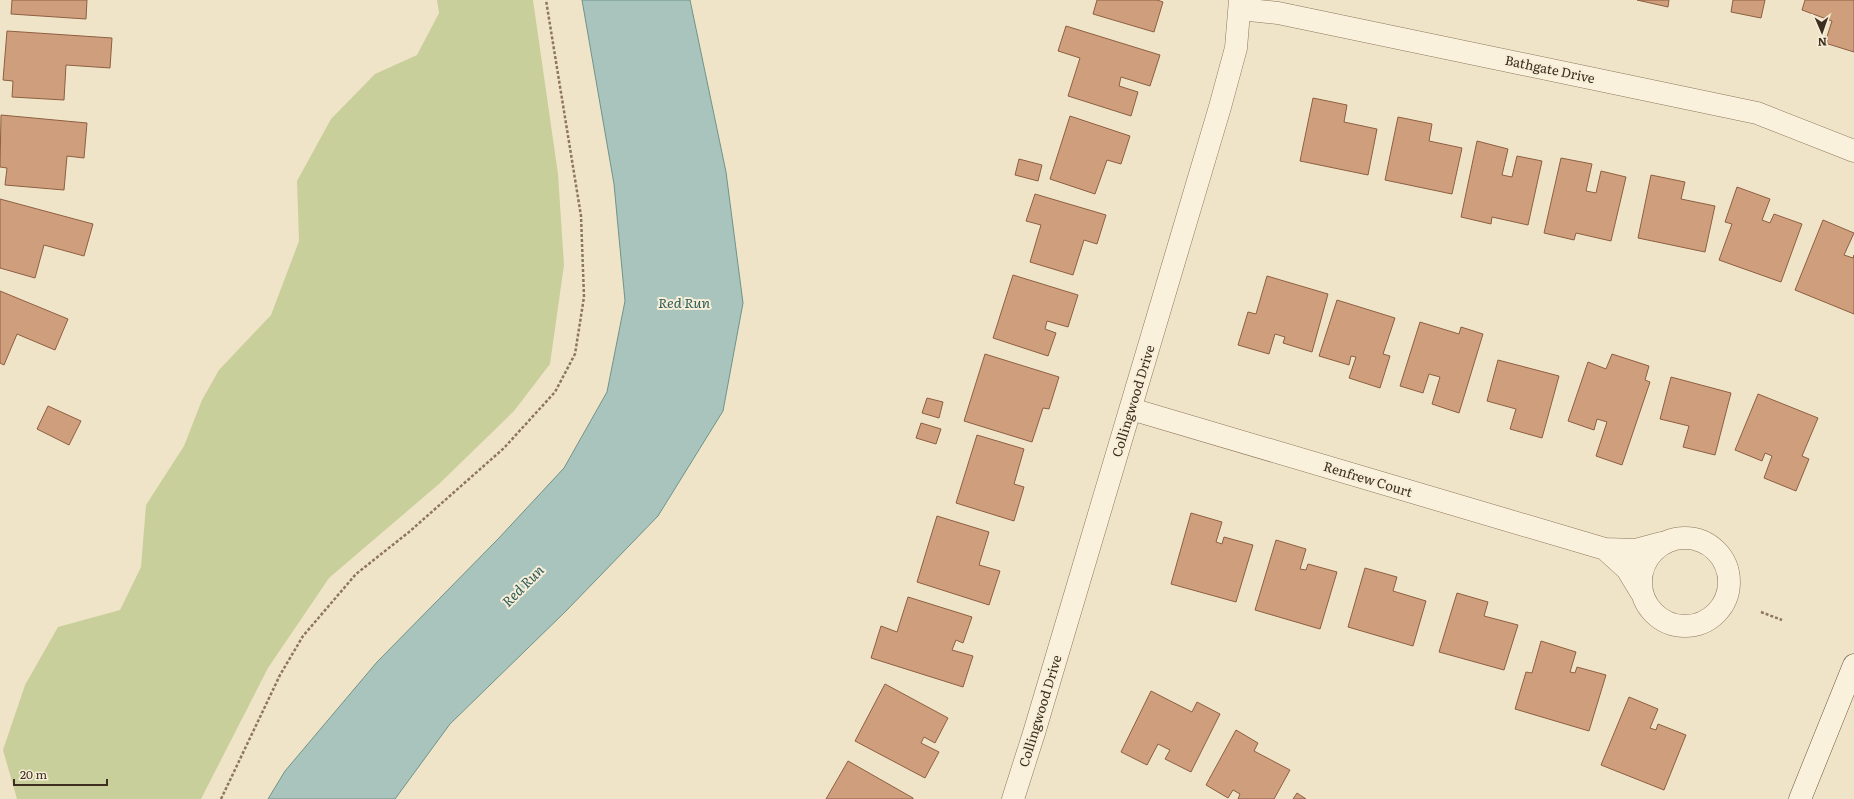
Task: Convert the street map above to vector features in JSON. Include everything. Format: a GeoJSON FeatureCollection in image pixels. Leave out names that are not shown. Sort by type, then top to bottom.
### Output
{"type":"FeatureCollection","features":[{"type":"Feature","properties":{"kind":"street","name":"Bathgate Drive"},"geometry":{"type":"LineString","coordinates":[[1240,4],[1757,113],[1854,151]]}},
{"type":"Feature","properties":{"kind":"street","name":"Collingwood Drive"},"geometry":{"type":"LineString","coordinates":[[1014,799],[1131,409],[1236,48],[1240,4]]}},
{"type":"Feature","properties":{"kind":"street","name":"Renfrew Court"},"geometry":{"type":"LineString","coordinates":[[1131,409],[1605,549],[1635,550],[1676,538],[1691,538],[1706,542],[1718,552],[1726,564],[1729,580],[1727,595],[1720,608],[1709,619],[1696,624],[1682,626],[1668,623],[1656,616],[1647,605],[1627,569],[1605,549]]}},
{"type":"Feature","properties":{"kind":"street","name":"Renfrew Court"},"geometry":{"type":"LineString","coordinates":[[1641,592],[1640,578],[1643,565],[1651,553],[1661,543]]}},
{"type":"Feature","properties":{"kind":"street"},"geometry":{"type":"LineString","coordinates":[[1800,799],[1854,665]]}},
{"type":"Feature","properties":{"kind":"path"},"geometry":{"type":"LineString","coordinates":[[221,799],[280,675],[303,636],[356,574],[409,532],[504,448],[554,392],[575,354],[584,297],[581,216],[546,0]]}},
{"type":"Feature","properties":{"kind":"path"},"geometry":{"type":"LineString","coordinates":[[1761,612],[1782,620]]}},
{"type":"Feature","properties":{"kind":"green space"},"geometry":{"type":"Polygon","coordinates":[[[437,0],[533,0],[558,174],[564,265],[550,364],[514,411],[439,484],[329,578],[268,668],[201,799],[17,799],[3,750],[25,685],[58,627],[120,610],[141,567],[146,505],[184,446],[202,400],[219,370],[271,315],[299,241],[297,181],[331,119],[375,74],[417,55],[439,13],[437,0]]]}},
{"type":"Feature","properties":{"kind":"water","name":"Red Run"},"geometry":{"type":"Polygon","coordinates":[[[582,0],[690,0],[726,172],[743,303],[723,411],[658,516],[566,611],[450,724],[395,799],[268,799],[285,771],[377,662],[498,539],[564,468],[607,392],[625,301],[614,184],[582,0]]]}},
{"type":"Feature","properties":{"kind":"building"},"geometry":{"type":"Polygon","coordinates":[[[12,0],[87,0],[86,19],[11,14],[12,0]]]}},
{"type":"Feature","properties":{"kind":"building"},"geometry":{"type":"Polygon","coordinates":[[[1097,0],[1157,0],[1163,2],[1154,32],[1093,14],[1097,0]]]}},
{"type":"Feature","properties":{"kind":"building"},"geometry":{"type":"Polygon","coordinates":[[[1637,0],[1669,0],[1668,7],[1637,0]]]}},
{"type":"Feature","properties":{"kind":"building"},"geometry":{"type":"Polygon","coordinates":[[[1733,0],[1765,0],[1761,18],[1731,12],[1733,0]]]}},
{"type":"Feature","properties":{"kind":"building"},"geometry":{"type":"Polygon","coordinates":[[[1805,0],[1854,0],[1854,52],[1825,43],[1832,21],[1802,10],[1805,0]]]}},
{"type":"Feature","properties":{"kind":"building"},"geometry":{"type":"Polygon","coordinates":[[[1066,26],[1160,55],[1150,86],[1121,77],[1119,86],[1138,92],[1131,116],[1068,96],[1080,58],[1058,51],[1066,26]]]}},
{"type":"Feature","properties":{"kind":"building"},"geometry":{"type":"Polygon","coordinates":[[[7,31],[112,38],[110,68],[66,65],[64,100],[12,97],[13,81],[3,80],[7,31]]]}},
{"type":"Feature","properties":{"kind":"building"},"geometry":{"type":"Polygon","coordinates":[[[1313,98],[1347,105],[1344,122],[1377,129],[1368,175],[1300,161],[1313,98]]]}},
{"type":"Feature","properties":{"kind":"building"},"geometry":{"type":"Polygon","coordinates":[[[1,115],[87,123],[84,158],[67,156],[64,190],[5,185],[7,168],[0,167],[1,115]]]}},
{"type":"Feature","properties":{"kind":"building"},"geometry":{"type":"Polygon","coordinates":[[[1070,116],[1130,136],[1121,164],[1107,160],[1095,194],[1050,179],[1070,116]]]}},
{"type":"Feature","properties":{"kind":"building"},"geometry":{"type":"Polygon","coordinates":[[[1398,117],[1432,124],[1429,141],[1462,148],[1452,194],[1385,180],[1398,117]]]}},
{"type":"Feature","properties":{"kind":"building"},"geometry":{"type":"Polygon","coordinates":[[[1477,141],[1508,149],[1502,175],[1512,177],[1517,156],[1542,161],[1528,225],[1492,217],[1491,224],[1461,217],[1477,141]]]}},
{"type":"Feature","properties":{"kind":"building"},"geometry":{"type":"Polygon","coordinates":[[[1561,158],[1592,164],[1586,191],[1596,193],[1601,171],[1626,177],[1611,241],[1576,233],[1574,240],[1544,233],[1561,158]]]}},
{"type":"Feature","properties":{"kind":"building"},"geometry":{"type":"Polygon","coordinates":[[[1019,159],[1042,165],[1038,181],[1015,175],[1019,159]]]}},
{"type":"Feature","properties":{"kind":"building"},"geometry":{"type":"Polygon","coordinates":[[[1651,175],[1685,182],[1681,199],[1715,206],[1705,252],[1638,238],[1651,175]]]}},
{"type":"Feature","properties":{"kind":"building"},"geometry":{"type":"Polygon","coordinates":[[[1737,187],[1770,199],[1762,220],[1770,223],[1774,214],[1802,224],[1781,282],[1719,260],[1732,224],[1725,222],[1737,187]]]}},
{"type":"Feature","properties":{"kind":"building"},"geometry":{"type":"Polygon","coordinates":[[[1035,194],[1106,215],[1097,244],[1084,240],[1073,275],[1030,262],[1041,225],[1026,221],[1035,194]]]}},
{"type":"Feature","properties":{"kind":"building"},"geometry":{"type":"Polygon","coordinates":[[[0,199],[93,224],[84,256],[44,245],[35,278],[0,268],[0,199]]]}},
{"type":"Feature","properties":{"kind":"building"},"geometry":{"type":"Polygon","coordinates":[[[1823,220],[1854,233],[1844,255],[1853,258],[1854,255],[1854,314],[1795,290],[1823,220]]]}},
{"type":"Feature","properties":{"kind":"building"},"geometry":{"type":"Polygon","coordinates":[[[1013,275],[1078,295],[1068,327],[1047,321],[1045,329],[1056,333],[1048,356],[993,338],[1013,275]]]}},
{"type":"Feature","properties":{"kind":"building"},"geometry":{"type":"Polygon","coordinates":[[[1267,276],[1328,294],[1312,352],[1283,343],[1285,337],[1275,334],[1269,354],[1238,345],[1248,312],[1256,314],[1267,276]]]}},
{"type":"Feature","properties":{"kind":"building"},"geometry":{"type":"Polygon","coordinates":[[[0,291],[68,319],[55,350],[17,334],[4,365],[0,363],[0,291]]]}},
{"type":"Feature","properties":{"kind":"building"},"geometry":{"type":"Polygon","coordinates":[[[1337,300],[1395,318],[1383,354],[1390,356],[1380,388],[1349,378],[1356,357],[1351,356],[1349,365],[1319,356],[1337,300]]]}},
{"type":"Feature","properties":{"kind":"building"},"geometry":{"type":"Polygon","coordinates":[[[1420,322],[1459,334],[1461,327],[1483,334],[1459,413],[1432,404],[1440,377],[1429,374],[1423,393],[1400,386],[1420,322]]]}},
{"type":"Feature","properties":{"kind":"building"},"geometry":{"type":"Polygon","coordinates":[[[985,354],[1059,377],[1049,409],[1043,408],[1032,442],[964,421],[985,354]]]}},
{"type":"Feature","properties":{"kind":"building"},"geometry":{"type":"Polygon","coordinates":[[[1612,354],[1649,366],[1645,380],[1650,382],[1622,465],[1596,456],[1607,422],[1597,419],[1594,430],[1568,421],[1588,362],[1606,369],[1612,354]]]}},
{"type":"Feature","properties":{"kind":"building"},"geometry":{"type":"Polygon","coordinates":[[[1498,360],[1559,376],[1542,438],[1510,429],[1516,409],[1487,401],[1498,360]]]}},
{"type":"Feature","properties":{"kind":"building"},"geometry":{"type":"Polygon","coordinates":[[[1671,377],[1731,393],[1715,455],[1683,447],[1689,426],[1660,419],[1671,377]]]}},
{"type":"Feature","properties":{"kind":"building"},"geometry":{"type":"Polygon","coordinates":[[[1758,394],[1818,418],[1802,456],[1809,459],[1796,491],[1764,478],[1772,456],[1765,453],[1762,461],[1735,450],[1758,394]]]}},
{"type":"Feature","properties":{"kind":"building"},"geometry":{"type":"Polygon","coordinates":[[[927,398],[943,402],[939,418],[922,413],[927,398]]]}},
{"type":"Feature","properties":{"kind":"building"},"geometry":{"type":"Polygon","coordinates":[[[48,406],[81,421],[69,445],[37,429],[48,406]]]}},
{"type":"Feature","properties":{"kind":"building"},"geometry":{"type":"Polygon","coordinates":[[[921,423],[941,429],[936,444],[916,438],[921,423]]]}},
{"type":"Feature","properties":{"kind":"building"},"geometry":{"type":"Polygon","coordinates":[[[977,435],[1024,449],[1014,484],[1024,487],[1014,521],[956,503],[977,435]]]}},
{"type":"Feature","properties":{"kind":"building"},"geometry":{"type":"Polygon","coordinates":[[[1191,513],[1222,522],[1216,542],[1222,544],[1224,537],[1253,545],[1236,602],[1171,584],[1191,513]]]}},
{"type":"Feature","properties":{"kind":"building"},"geometry":{"type":"Polygon","coordinates":[[[937,516],[989,532],[979,565],[1000,571],[989,605],[917,582],[937,516]]]}},
{"type":"Feature","properties":{"kind":"building"},"geometry":{"type":"Polygon","coordinates":[[[1276,540],[1306,549],[1300,569],[1306,570],[1308,564],[1337,572],[1320,629],[1255,610],[1276,540]]]}},
{"type":"Feature","properties":{"kind":"building"},"geometry":{"type":"Polygon","coordinates":[[[1365,568],[1397,577],[1393,591],[1426,601],[1413,646],[1348,627],[1365,568]]]}},
{"type":"Feature","properties":{"kind":"building"},"geometry":{"type":"Polygon","coordinates":[[[1457,593],[1488,602],[1484,616],[1518,625],[1504,670],[1439,652],[1457,593]]]}},
{"type":"Feature","properties":{"kind":"building"},"geometry":{"type":"Polygon","coordinates":[[[908,597],[972,617],[963,643],[956,640],[952,650],[973,656],[963,687],[871,658],[881,626],[897,632],[908,597]]]}},
{"type":"Feature","properties":{"kind":"building"},"geometry":{"type":"Polygon","coordinates":[[[1541,641],[1576,652],[1570,672],[1575,673],[1577,667],[1606,675],[1589,731],[1515,709],[1526,672],[1532,673],[1541,641]]]}},
{"type":"Feature","properties":{"kind":"building"},"geometry":{"type":"Polygon","coordinates":[[[885,684],[948,718],[935,743],[924,737],[921,743],[939,752],[925,778],[855,741],[885,684]]]}},
{"type":"Feature","properties":{"kind":"building"},"geometry":{"type":"Polygon","coordinates":[[[1151,691],[1192,712],[1197,702],[1220,714],[1191,772],[1165,759],[1170,750],[1158,744],[1147,765],[1121,752],[1151,691]]]}},
{"type":"Feature","properties":{"kind":"building"},"geometry":{"type":"Polygon","coordinates":[[[1629,697],[1658,709],[1650,728],[1656,730],[1658,724],[1686,735],[1664,790],[1601,765],[1629,697]]]}},
{"type":"Feature","properties":{"kind":"building"},"geometry":{"type":"Polygon","coordinates":[[[1236,730],[1258,743],[1254,751],[1290,770],[1274,799],[1238,799],[1240,794],[1233,790],[1228,798],[1206,785],[1236,730]]]}},
{"type":"Feature","properties":{"kind":"building"},"geometry":{"type":"Polygon","coordinates":[[[848,761],[913,798],[913,799],[826,799],[848,761]]]}},
{"type":"Feature","properties":{"kind":"building"},"geometry":{"type":"Polygon","coordinates":[[[1297,793],[1306,799],[1293,799],[1297,793]]]}}]}
